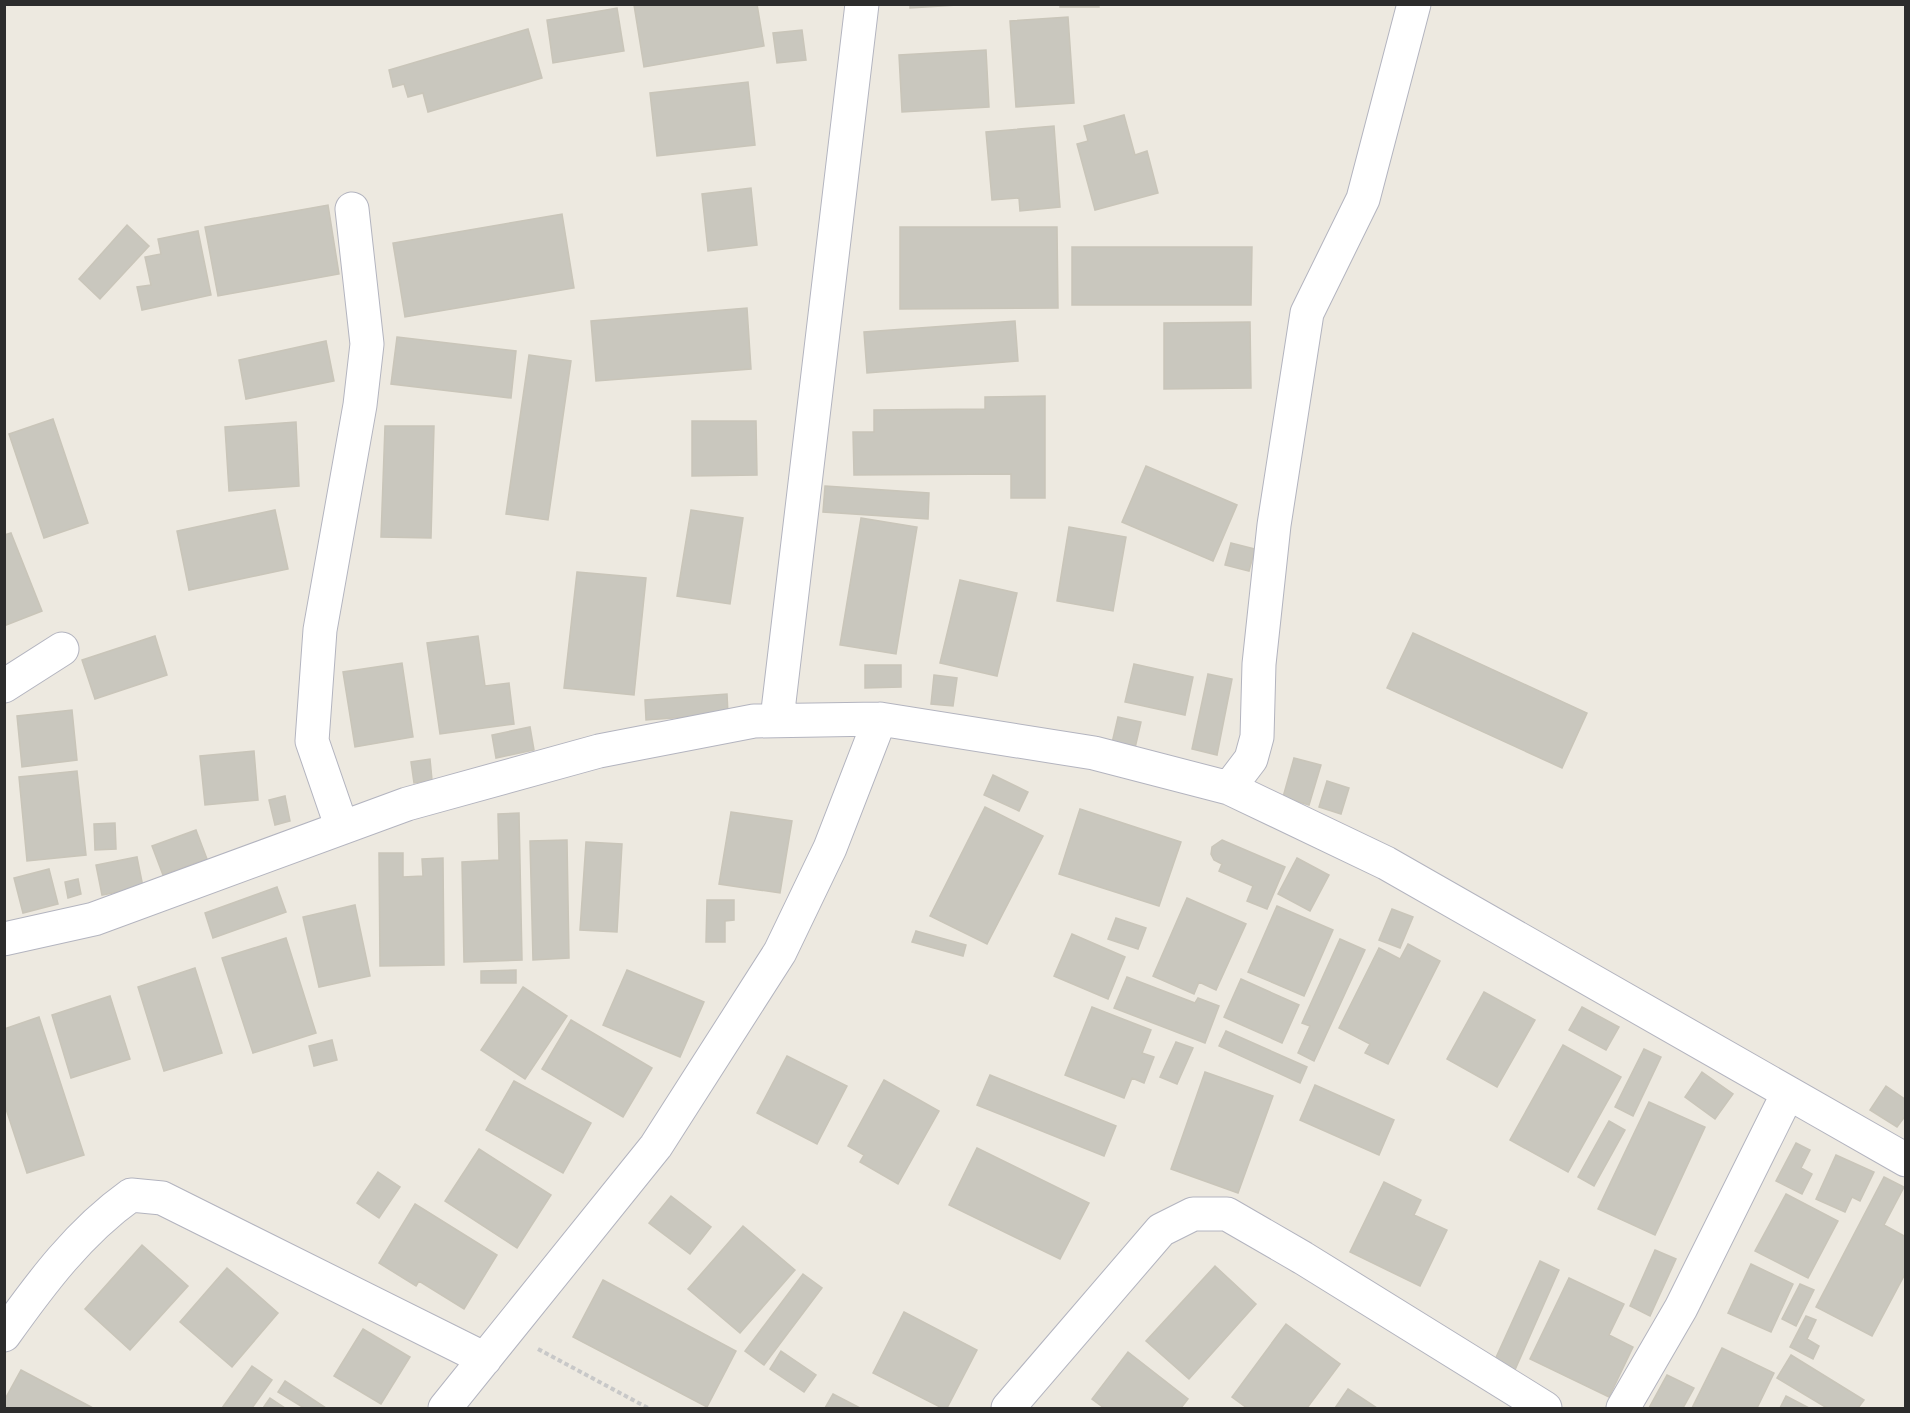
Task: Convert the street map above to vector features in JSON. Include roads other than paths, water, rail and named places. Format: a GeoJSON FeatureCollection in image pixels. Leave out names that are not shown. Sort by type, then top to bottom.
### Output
{"type":"FeatureCollection","features":[{"type":"Feature","properties":{"kind":"street"},"geometry":{"type":"LineString","coordinates":[[777,719],[862,4]]}},
{"type":"Feature","properties":{"kind":"street"},"geometry":{"type":"LineString","coordinates":[[1229,788],[1251,759],[1257,737],[1259,664],[1274,525],[1307,313],[1363,199],[1414,4]]}},
{"type":"Feature","properties":{"kind":"street"},"geometry":{"type":"LineString","coordinates":[[342,828],[312,741],[320,630],[360,405],[367,344],[352,209]]}},
{"type":"Feature","properties":{"kind":"street"},"geometry":{"type":"LineString","coordinates":[[4,686],[62,649]]}},
{"type":"Feature","properties":{"kind":"street"},"geometry":{"type":"LineString","coordinates":[[445,1408],[656,1146],[780,952],[830,848],[880,719]]}},
{"type":"Feature","properties":{"kind":"street"},"geometry":{"type":"LineString","coordinates":[[4,939],[94,919],[407,804],[599,751],[754,721],[880,719],[1094,753],[1229,788],[1386,863],[1905,1160]]}},
{"type":"Feature","properties":{"kind":"street"},"geometry":{"type":"LineString","coordinates":[[1623,1408],[1681,1308],[1788,1093]]}},
{"type":"Feature","properties":{"kind":"street"},"geometry":{"type":"LineString","coordinates":[[4,1335],[70,1248],[107,1212],[131,1195],[162,1198],[485,1359]]}},
{"type":"Feature","properties":{"kind":"street"},"geometry":{"type":"LineString","coordinates":[[1008,1408],[1161,1230],[1193,1214],[1227,1214],[1303,1258],[1545,1408]]}}]}
